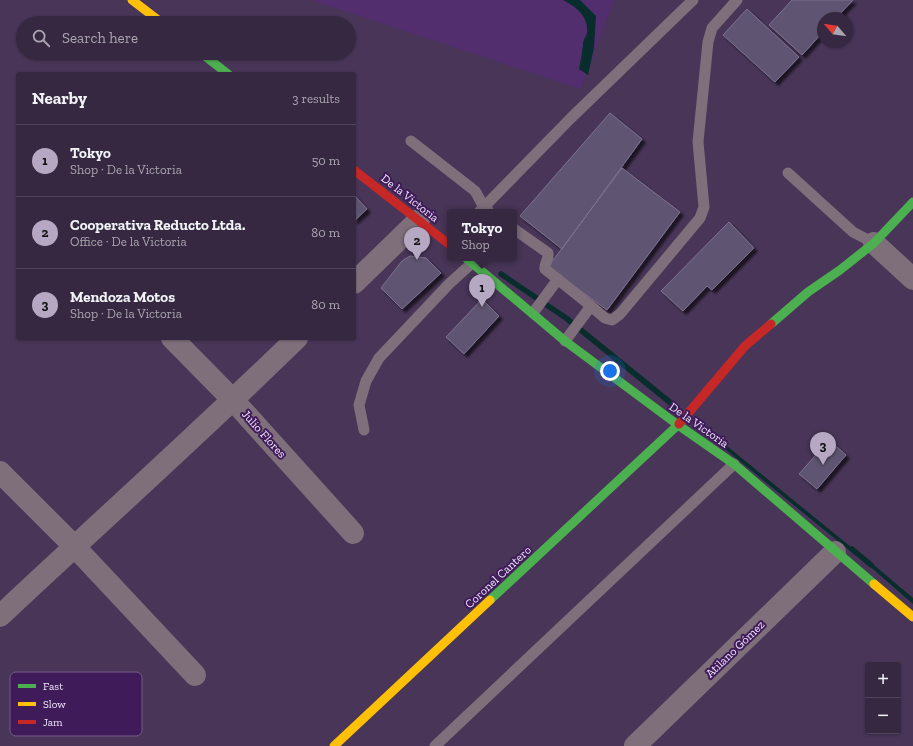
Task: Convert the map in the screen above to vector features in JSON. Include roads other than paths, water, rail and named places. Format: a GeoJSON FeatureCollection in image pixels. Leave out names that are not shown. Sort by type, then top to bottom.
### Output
{"type":"FeatureCollection","features":[{"type":"Feature","properties":{"kind":"street"},"geometry":{"type":"LineString","coordinates":[[132,0],[153,16]]}},
{"type":"Feature","properties":{"kind":"street"},"geometry":{"type":"LineString","coordinates":[[210,60],[225,72]]}},
{"type":"Feature","properties":{"kind":"street","name":"De la Victoria"},"geometry":{"type":"LineString","coordinates":[[356,172],[447,242]]}},
{"type":"Feature","properties":{"kind":"street","name":"Coronel Cantero"},"geometry":{"type":"LineString","coordinates":[[334,746],[678,425],[745,346],[808,292],[840,270],[874,243],[913,202]]}},
{"type":"Feature","properties":{"kind":"street"},"geometry":{"type":"LineString","coordinates":[[356,281],[419,220]]}},
{"type":"Feature","properties":{"kind":"street"},"geometry":{"type":"LineString","coordinates":[[874,243],[913,279]]}},
{"type":"Feature","properties":{"kind":"street","name":"De la Victoria"},"geometry":{"type":"LineString","coordinates":[[470,261],[565,340],[678,425],[734,464],[913,618]]}},
{"type":"Feature","properties":{"kind":"street","name":"Julio Flores"},"geometry":{"type":"LineString","coordinates":[[174,340],[233,400],[353,533]]}},
{"type":"Feature","properties":{"kind":"street"},"geometry":{"type":"LineString","coordinates":[[0,616],[233,400],[295,340]]}},
{"type":"Feature","properties":{"kind":"street"},"geometry":{"type":"LineString","coordinates":[[0,472],[74,546],[195,675]]}},
{"type":"Feature","properties":{"kind":"street","name":"Atilano Gómez"},"geometry":{"type":"LineString","coordinates":[[634,746],[835,552]]}},
{"type":"Feature","properties":{"kind":"lane"},"geometry":{"type":"LineString","coordinates":[[486,209],[570,118],[693,0]]}},
{"type":"Feature","properties":{"kind":"lane"},"geometry":{"type":"LineString","coordinates":[[517,231],[548,253],[549,258],[544,266],[545,269],[605,318],[612,320],[620,314],[700,218],[704,207],[698,142],[708,42],[712,28],[736,0]]}},
{"type":"Feature","properties":{"kind":"lane"},"geometry":{"type":"LineString","coordinates":[[411,141],[475,191],[480,198],[483,209]]}},
{"type":"Feature","properties":{"kind":"lane"},"geometry":{"type":"LineString","coordinates":[[788,173],[853,232],[874,243]]}},
{"type":"Feature","properties":{"kind":"lane"},"geometry":{"type":"LineString","coordinates":[[364,430],[359,405],[366,380],[379,358],[449,284],[468,261]]}},
{"type":"Feature","properties":{"kind":"lane"},"geometry":{"type":"LineString","coordinates":[[533,313],[558,279]]}},
{"type":"Feature","properties":{"kind":"lane"},"geometry":{"type":"LineString","coordinates":[[565,340],[591,306]]}},
{"type":"Feature","properties":{"kind":"lane"},"geometry":{"type":"LineString","coordinates":[[435,746],[734,464]]}},
{"type":"Feature","properties":{"kind":"waterway"},"geometry":{"type":"LineString","coordinates":[[501,274],[566,318],[677,408]]}},
{"type":"Feature","properties":{"kind":"waterway"},"geometry":{"type":"LineString","coordinates":[[852,549],[871,565]]}},
{"type":"Feature","properties":{"kind":"place","name":"Cooperativa Reducto Ltda."},"geometry":{"type":"Point","coordinates":[417,260]}},
{"type":"Feature","properties":{"kind":"place","name":"Tokyo"},"geometry":{"type":"Point","coordinates":[482,307]}},
{"type":"Feature","properties":{"kind":"place","name":"Mendoza Motos"},"geometry":{"type":"Point","coordinates":[823,465]}}]}
